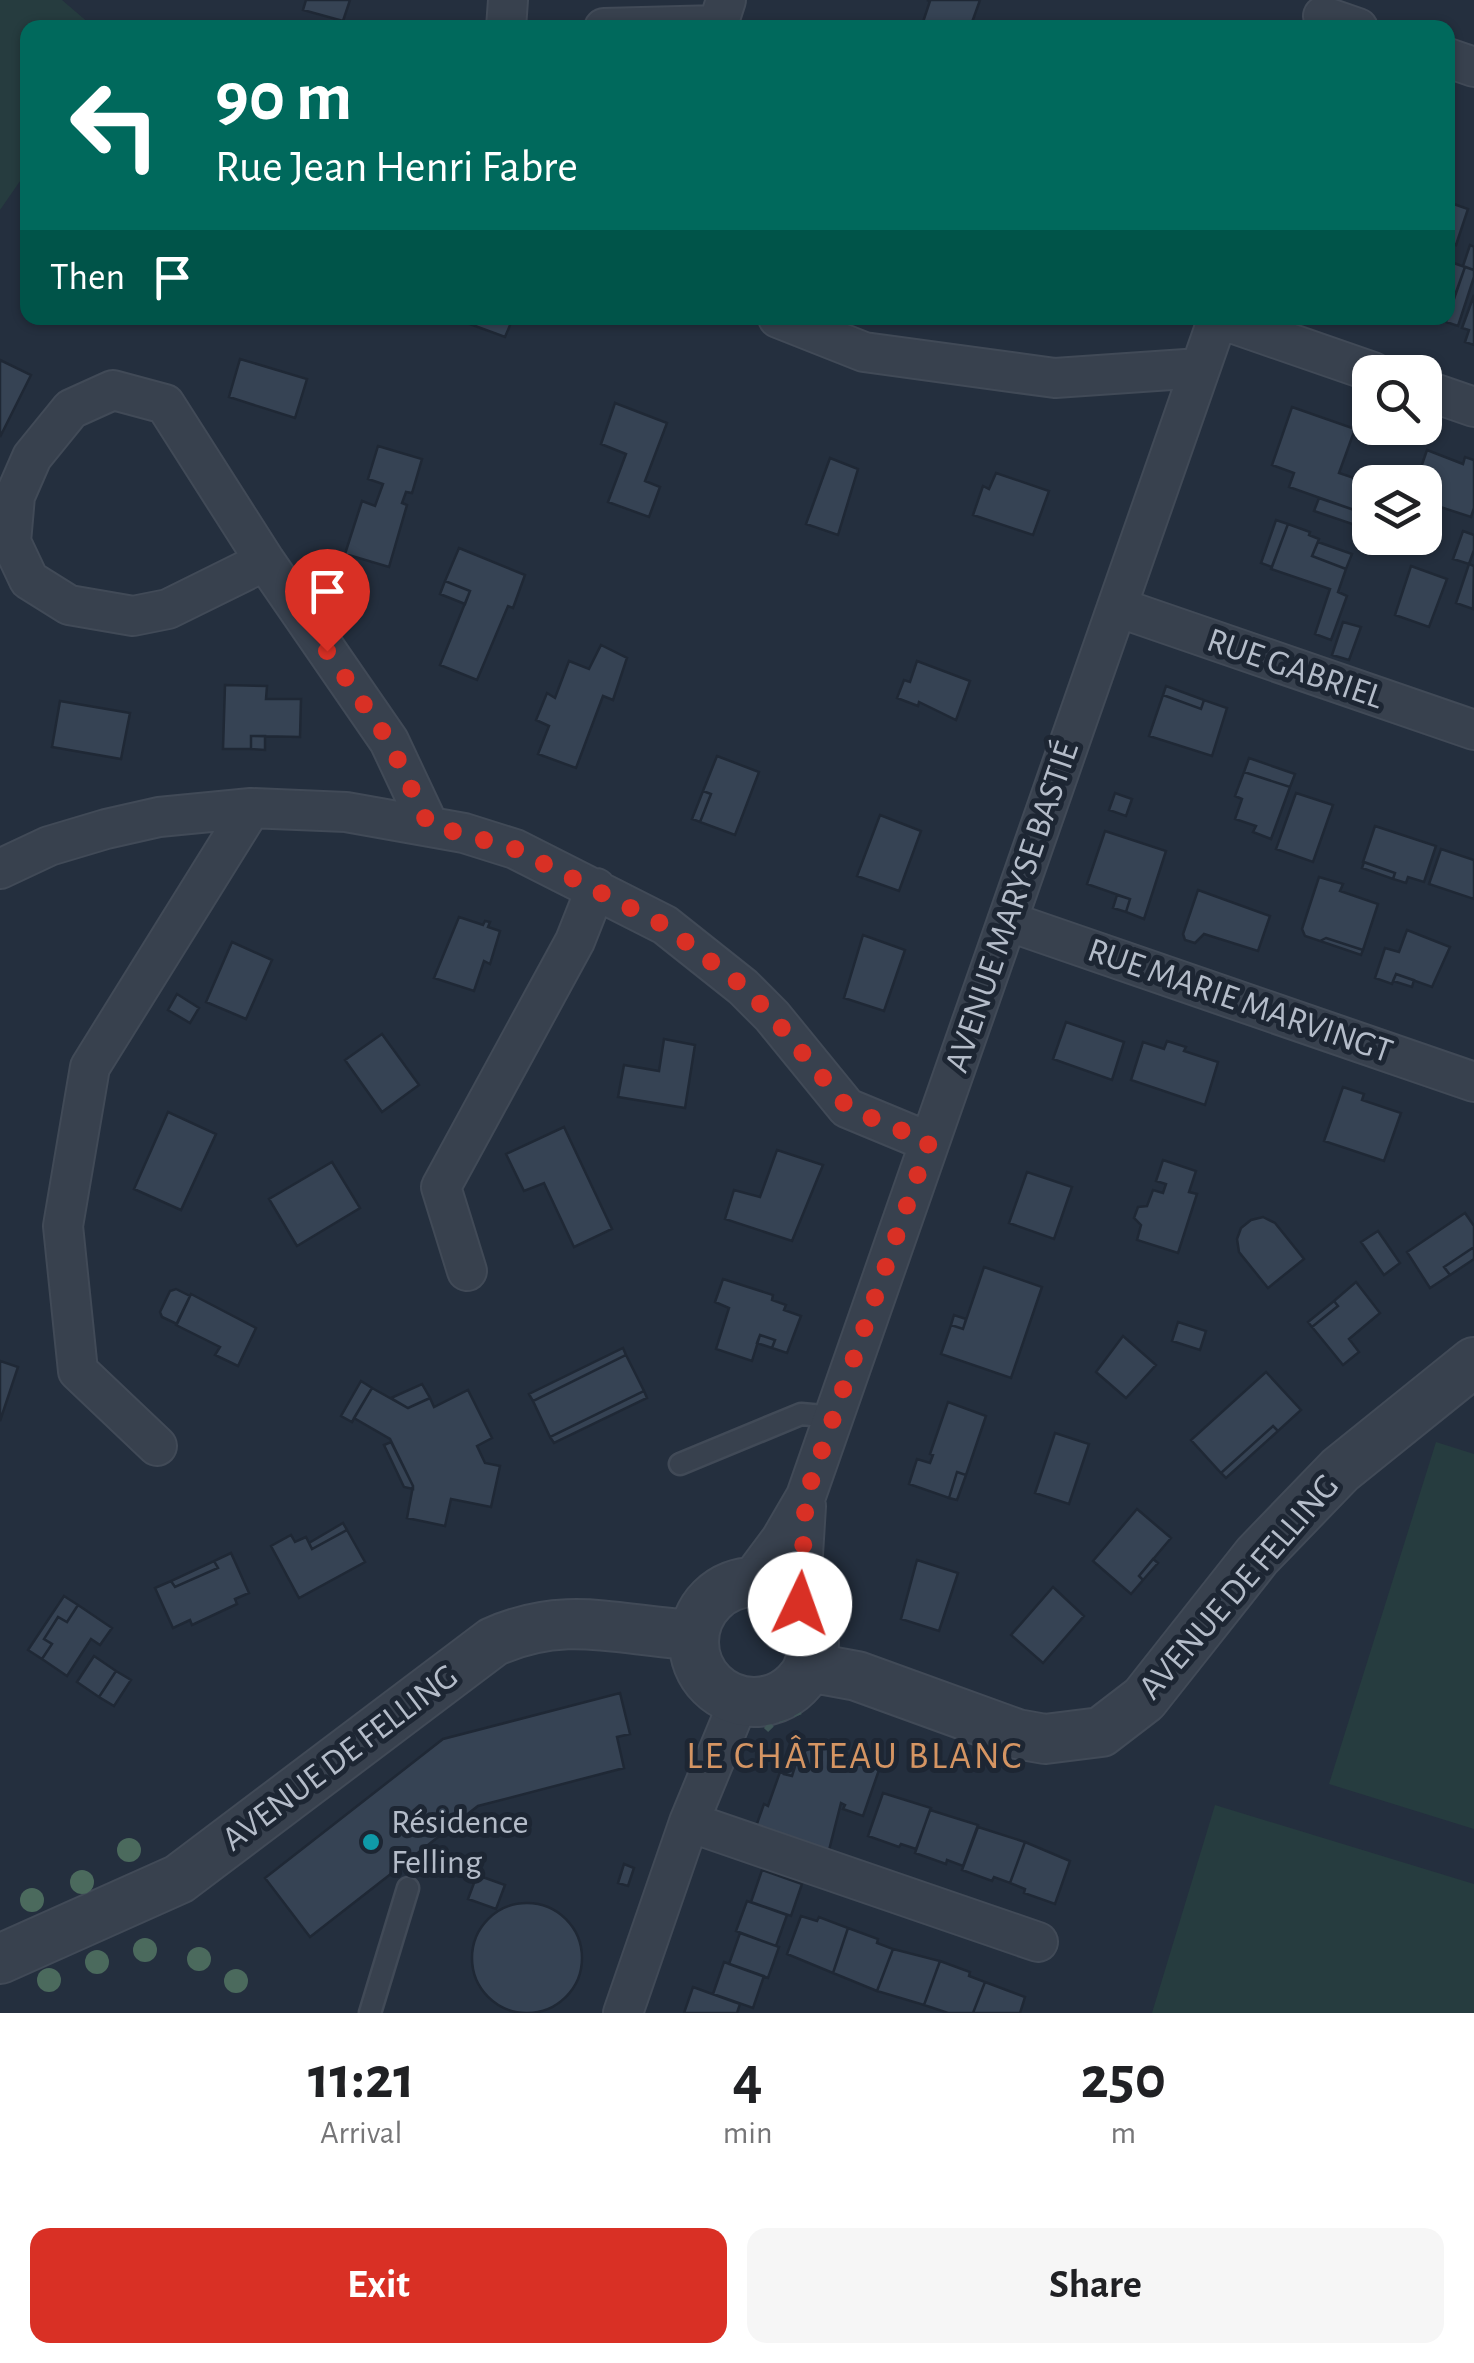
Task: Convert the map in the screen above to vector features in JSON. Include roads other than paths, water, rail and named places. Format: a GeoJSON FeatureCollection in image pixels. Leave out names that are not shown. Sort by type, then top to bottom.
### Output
{"type":"FeatureCollection","features":[{"type":"Feature","properties":{"kind":"street"},"geometry":{"type":"LineString","coordinates":[[796,325],[864,352],[1055,378],[1200,368]]}},
{"type":"Feature","properties":{"kind":"street","name":"AVENUE MARYSE BASTIÉ"},"geometry":{"type":"LineString","coordinates":[[749,1582],[781,1540],[806,1496],[1215,325]]}},
{"type":"Feature","properties":{"kind":"street"},"geometry":{"type":"LineString","coordinates":[[1237,325],[1352,365]]}},
{"type":"Feature","properties":{"kind":"street"},"geometry":{"type":"LineString","coordinates":[[266,560],[168,609],[133,616],[68,604],[29,580],[11,542],[15,496],[32,457],[71,409],[113,390],[165,404],[389,741],[428,824]]}},
{"type":"Feature","properties":{"kind":"street"},"geometry":{"type":"LineString","coordinates":[[1442,396],[1474,407]]}},
{"type":"Feature","properties":{"kind":"street","name":"RUE GABRIEL"},"geometry":{"type":"LineString","coordinates":[[1116,607],[1474,730]]}},
{"type":"Feature","properties":{"kind":"street"},"geometry":{"type":"LineString","coordinates":[[157,1446],[78,1370],[63,1226],[90,1068],[250,808]]}},
{"type":"Feature","properties":{"kind":"street"},"geometry":{"type":"LineString","coordinates":[[0,869],[49,846],[106,829],[160,817],[250,808],[346,812],[428,824],[515,849],[664,925],[723,969],[772,1016],[848,1108],[929,1142]]}},
{"type":"Feature","properties":{"kind":"street"},"geometry":{"type":"LineString","coordinates":[[466,1271],[441,1187],[575,941],[596,888]]}},
{"type":"Feature","properties":{"kind":"street","name":"RUE MARIE MARVINGT"},"geometry":{"type":"LineString","coordinates":[[1007,921],[1474,1082]]}},
{"type":"Feature","properties":{"kind":"street","name":"AVENUE DE FELLING"},"geometry":{"type":"LineString","coordinates":[[808,1666],[857,1676],[1017,1734],[1046,1739],[1101,1732],[1144,1699],[1257,1556],[1340,1470],[1474,1362]]}},
{"type":"Feature","properties":{"kind":"street","name":"AVENUE MARYSE BASTIÉ"},"geometry":{"type":"LineString","coordinates":[[800,1604],[806,1496]]}},
{"type":"Feature","properties":{"kind":"street"},"geometry":{"type":"LineString","coordinates":[[749,1582],[775,1585],[800,1604],[813,1628],[814,1648],[808,1666],[788,1691],[774,1698],[739,1700],[710,1683],[700,1668],[694,1635],[696,1623],[710,1600],[724,1589],[749,1582]]}},
{"type":"Feature","properties":{"kind":"street","name":"AVENUE DE FELLING"},"geometry":{"type":"LineString","coordinates":[[0,1959],[179,1879],[504,1637],[548,1623],[580,1622],[694,1635]]}},
{"type":"Feature","properties":{"kind":"street"},"geometry":{"type":"LineString","coordinates":[[623,2013],[689,1822],[739,1700]]}},
{"type":"Feature","properties":{"kind":"street"},"geometry":{"type":"LineString","coordinates":[[689,1822],[1038,1942]]}},
{"type":"Feature","properties":{"kind":"lane"},"geometry":{"type":"LineString","coordinates":[[680,1464],[801,1414],[834,1417]]}},
{"type":"Feature","properties":{"kind":"lane"},"geometry":{"type":"LineString","coordinates":[[370,2013],[408,1888]]}},
{"type":"Feature","properties":{"kind":"place","name":"Résidence Felling"},"geometry":{"type":"Point","coordinates":[371,1842]}},
{"type":"Feature","properties":{"kind":"district","name":"LE CHÂTEAU BLANC"},"geometry":{"type":"Point","coordinates":[855,1757]}}]}
